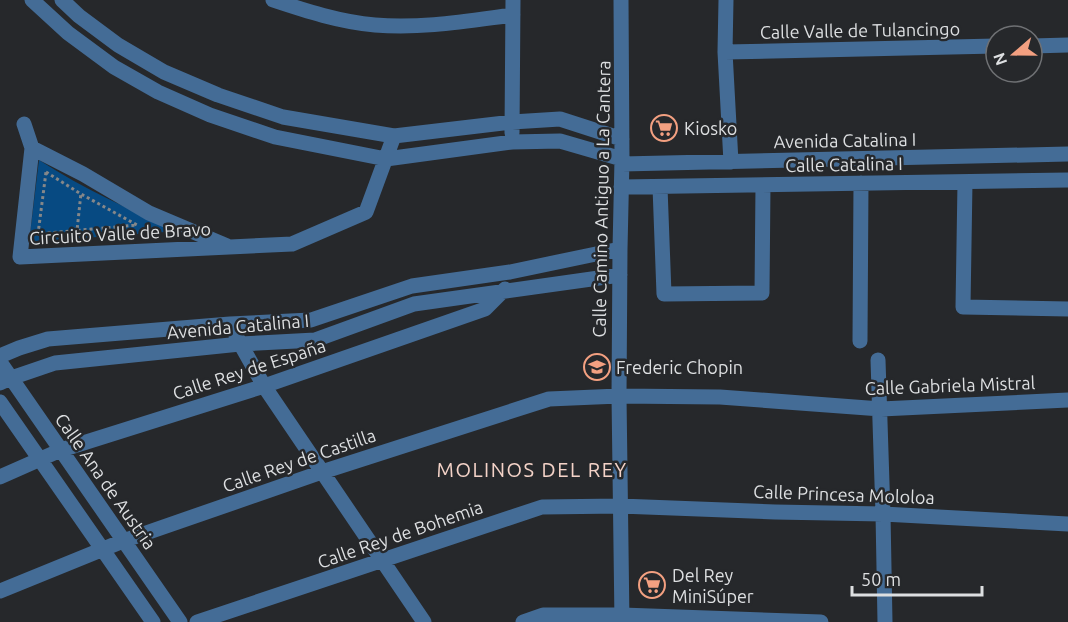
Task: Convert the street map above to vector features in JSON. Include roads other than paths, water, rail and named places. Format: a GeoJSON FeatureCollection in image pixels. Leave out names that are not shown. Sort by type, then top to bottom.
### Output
{"type":"FeatureCollection","features":[{"type":"Feature","properties":{"kind":"street","name":"Avenida Catalina I"},"geometry":{"type":"LineString","coordinates":[[32,0],[68,33],[123,72],[158,92],[210,115],[275,137],[386,159],[512,142],[560,141],[622,162],[731,162],[1068,154]]}},
{"type":"Feature","properties":{"kind":"street"},"geometry":{"type":"LineString","coordinates":[[62,0],[79,16],[118,45],[164,72],[218,95],[283,117],[394,136],[512,122],[560,119],[622,139]]}},
{"type":"Feature","properties":{"kind":"street"},"geometry":{"type":"LineString","coordinates":[[273,0],[320,16],[375,25],[431,25],[513,8],[512,142]]}},
{"type":"Feature","properties":{"kind":"street","name":"Calle Camino Antiguo a La Cantera"},"geometry":{"type":"LineString","coordinates":[[621,0],[622,162],[619,396],[622,619]]}},
{"type":"Feature","properties":{"kind":"street"},"geometry":{"type":"LineString","coordinates":[[726,0],[725,52],[731,162]]}},
{"type":"Feature","properties":{"kind":"street"},"geometry":{"type":"LineString","coordinates":[[68,33],[79,16]]}},
{"type":"Feature","properties":{"kind":"street"},"geometry":{"type":"LineString","coordinates":[[1044,46],[1068,45]]}},
{"type":"Feature","properties":{"kind":"street","name":"Calle Valle de Tulancingo"},"geometry":{"type":"LineString","coordinates":[[725,52],[984,46]]}},
{"type":"Feature","properties":{"kind":"street"},"geometry":{"type":"LineString","coordinates":[[210,115],[218,95]]}},
{"type":"Feature","properties":{"kind":"street"},"geometry":{"type":"LineString","coordinates":[[24,124],[32,148]]}},
{"type":"Feature","properties":{"kind":"street","name":"Circuito Valle de Bravo"},"geometry":{"type":"LineString","coordinates":[[227,246],[149,213],[83,174],[32,148],[20,257],[292,244],[366,212],[394,136]]}},
{"type":"Feature","properties":{"kind":"street","name":"Calle Catalina I"},"geometry":{"type":"LineString","coordinates":[[621,187],[1068,180]]}},
{"type":"Feature","properties":{"kind":"street"},"geometry":{"type":"LineString","coordinates":[[965,182],[963,307],[1068,309]]}},
{"type":"Feature","properties":{"kind":"street"},"geometry":{"type":"LineString","coordinates":[[860,341],[861,183]]}},
{"type":"Feature","properties":{"kind":"street"},"geometry":{"type":"LineString","coordinates":[[660,187],[663,294],[762,293],[763,185]]}},
{"type":"Feature","properties":{"kind":"street","name":"Avenida Catalina I"},"geometry":{"type":"LineString","coordinates":[[0,356],[48,339],[230,324],[311,320],[412,286],[510,272],[620,249]]}},
{"type":"Feature","properties":{"kind":"street"},"geometry":{"type":"LineString","coordinates":[[505,290],[510,272]]}},
{"type":"Feature","properties":{"kind":"street","name":"Avenida Catalina I"},"geometry":{"type":"LineString","coordinates":[[5,381],[55,363],[240,344],[315,340],[414,303],[620,275]]}},
{"type":"Feature","properties":{"kind":"street","name":"Calle Rey de España"},"geometry":{"type":"LineString","coordinates":[[0,477],[61,450],[264,386],[485,309],[505,290]]}},
{"type":"Feature","properties":{"kind":"street"},"geometry":{"type":"LineString","coordinates":[[230,324],[264,386],[424,622]]}},
{"type":"Feature","properties":{"kind":"street"},"geometry":{"type":"LineString","coordinates":[[879,360],[885,622]]}},
{"type":"Feature","properties":{"kind":"street","name":"Calle Ana de Austria"},"geometry":{"type":"LineString","coordinates":[[0,362],[5,381],[61,450],[180,622]]}},
{"type":"Feature","properties":{"kind":"street","name":"Calle Gabriela Mistral"},"geometry":{"type":"LineString","coordinates":[[619,396],[720,397],[881,409],[1068,400]]}},
{"type":"Feature","properties":{"kind":"street","name":"Calle Rey de Castilla"},"geometry":{"type":"LineString","coordinates":[[0,591],[102,548],[322,472],[549,399],[619,396]]}},
{"type":"Feature","properties":{"kind":"street"},"geometry":{"type":"LineString","coordinates":[[0,402],[153,622]]}},
{"type":"Feature","properties":{"kind":"street","name":"Calle Princesa Mololoa"},"geometry":{"type":"LineString","coordinates":[[620,506],[883,514],[1068,524]]}},
{"type":"Feature","properties":{"kind":"street","name":"Calle Rey de Bohemia"},"geometry":{"type":"LineString","coordinates":[[197,622],[542,507],[620,506]]}},
{"type":"Feature","properties":{"kind":"street"},"geometry":{"type":"LineString","coordinates":[[523,622],[543,615],[622,619],[821,622]]}},
{"type":"Feature","properties":{"kind":"place","name":"Kiosko"},"geometry":{"type":"Point","coordinates":[664,128]}},
{"type":"Feature","properties":{"kind":"place","name":"Frederic Chopin"},"geometry":{"type":"Point","coordinates":[597,367]}},
{"type":"Feature","properties":{"kind":"place","name":"Del Rey MiniSúper"},"geometry":{"type":"Point","coordinates":[652,585]}},
{"type":"Feature","properties":{"kind":"district","name":"MOLINOS DEL REY"},"geometry":{"type":"Point","coordinates":[532,469]}}]}
